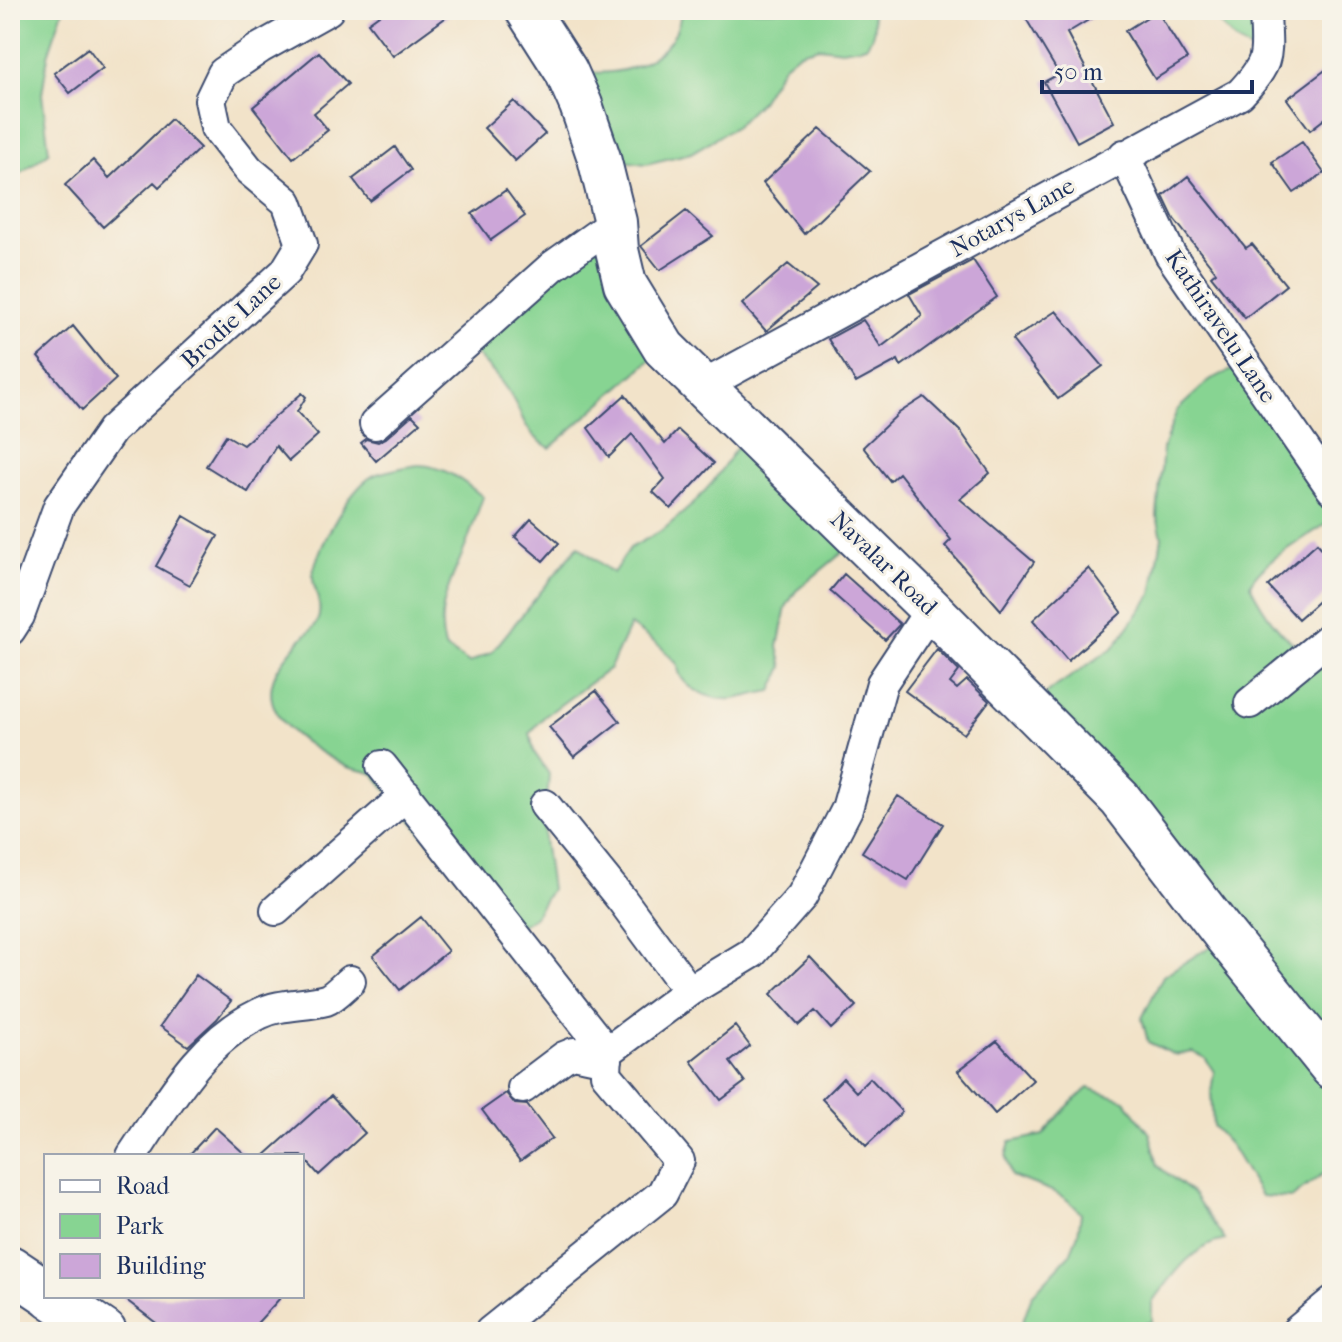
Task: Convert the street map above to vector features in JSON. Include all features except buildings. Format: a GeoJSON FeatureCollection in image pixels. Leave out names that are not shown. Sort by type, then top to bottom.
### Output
{"type":"FeatureCollection","features":[{"type":"Feature","properties":{"kind":"highway"},"geometry":{"type":"LineString","coordinates":[[57,1298],[104,1332]]}},
{"type":"Feature","properties":{"kind":"street","name":"Brodie Lane"},"geometry":{"type":"LineString","coordinates":[[10,630],[19,616],[59,506],[112,430],[285,272],[302,244],[287,202],[249,170],[216,128],[210,100],[223,73],[260,48],[328,10]]}},
{"type":"Feature","properties":{"kind":"street","name":"Navalar Road"},"geometry":{"type":"LineString","coordinates":[[527,10],[566,71],[581,105],[599,158],[615,222],[617,250],[625,284],[664,348],[1120,799],[1332,1068]]}},
{"type":"Feature","properties":{"kind":"street","name":"Notarys Lane"},"geometry":{"type":"LineString","coordinates":[[703,386],[1240,94],[1261,72],[1266,59],[1265,10]]}},
{"type":"Feature","properties":{"kind":"street","name":"Kathiravelu Lane"},"geometry":{"type":"LineString","coordinates":[[1124,155],[1170,254],[1332,489]]}},
{"type":"Feature","properties":{"kind":"street"},"geometry":{"type":"LineString","coordinates":[[375,424],[553,266],[615,222]]}},
{"type":"Feature","properties":{"kind":"street"},"geometry":{"type":"LineString","coordinates":[[523,1088],[574,1053],[607,1056],[689,991],[752,953],[802,896],[847,809],[882,683],[931,609]]}},
{"type":"Feature","properties":{"kind":"street"},"geometry":{"type":"LineString","coordinates":[[1250,703],[1332,636]]}},
{"type":"Feature","properties":{"kind":"street"},"geometry":{"type":"LineString","coordinates":[[382,766],[607,1056],[606,1074],[679,1161],[662,1194],[490,1332]]}},
{"type":"Feature","properties":{"kind":"street"},"geometry":{"type":"LineString","coordinates":[[276,910],[406,795]]}},
{"type":"Feature","properties":{"kind":"street"},"geometry":{"type":"LineString","coordinates":[[545,805],[622,900],[689,991]]}},
{"type":"Feature","properties":{"kind":"street"},"geometry":{"type":"LineString","coordinates":[[133,1154],[191,1069],[226,1034],[263,1012],[290,1004],[329,1000],[350,981]]}},
{"type":"Feature","properties":{"kind":"street"},"geometry":{"type":"LineString","coordinates":[[1296,1332],[1332,1302]]}},
{"type":"Feature","properties":{"kind":"green space"},"geometry":{"type":"Polygon","coordinates":[[[10,10],[63,10],[48,55],[42,94],[49,152],[10,181],[10,10]]]}},
{"type":"Feature","properties":{"kind":"green space"},"geometry":{"type":"Polygon","coordinates":[[[681,10],[871,10],[874,29],[866,46],[842,50],[819,47],[800,52],[783,66],[761,101],[736,126],[691,153],[646,164],[599,158],[566,71],[611,72],[648,61],[667,45],[679,23],[681,10]]]}},
{"type":"Feature","properties":{"kind":"green space"},"geometry":{"type":"Polygon","coordinates":[[[1184,10],[1265,10],[1266,59],[1236,41],[1217,21],[1184,10]]]}},
{"type":"Feature","properties":{"kind":"green space"},"geometry":{"type":"Polygon","coordinates":[[[615,222],[664,348],[550,448],[533,435],[501,381],[466,344],[615,222]]]}},
{"type":"Feature","properties":{"kind":"green space"},"geometry":{"type":"Polygon","coordinates":[[[1245,364],[1332,489],[1332,520],[1274,558],[1250,585],[1274,624],[1309,654],[1332,636],[1332,1167],[1291,1198],[1261,1196],[1231,1146],[1213,1126],[1211,1092],[1214,1072],[1205,1058],[1193,1052],[1175,1055],[1148,1042],[1142,1018],[1163,976],[1225,937],[1031,709],[1048,692],[1114,647],[1152,594],[1162,537],[1157,516],[1163,448],[1177,410],[1211,379],[1245,364]]]}},
{"type":"Feature","properties":{"kind":"green space"},"geometry":{"type":"Polygon","coordinates":[[[748,431],[859,539],[796,591],[786,607],[778,647],[783,667],[772,691],[733,699],[706,695],[684,680],[678,665],[661,647],[630,625],[610,668],[544,717],[530,733],[534,752],[549,774],[544,840],[551,889],[534,917],[505,935],[374,774],[345,766],[316,749],[287,727],[275,709],[271,688],[278,668],[317,622],[319,602],[313,574],[328,533],[347,503],[367,480],[391,470],[419,465],[437,468],[461,480],[483,497],[443,607],[445,647],[469,663],[492,652],[578,546],[613,573],[630,548],[663,530],[692,505],[712,483],[748,431]]]}},
{"type":"Feature","properties":{"kind":"green space"},"geometry":{"type":"Polygon","coordinates":[[[1088,1088],[1125,1100],[1150,1134],[1158,1166],[1194,1195],[1225,1240],[1202,1249],[1175,1273],[1152,1303],[1152,1322],[1133,1326],[1124,1332],[1019,1332],[1032,1295],[1070,1254],[1078,1234],[1081,1214],[1059,1195],[1011,1176],[1006,1157],[1010,1142],[1043,1135],[1088,1088]]]}}]}
